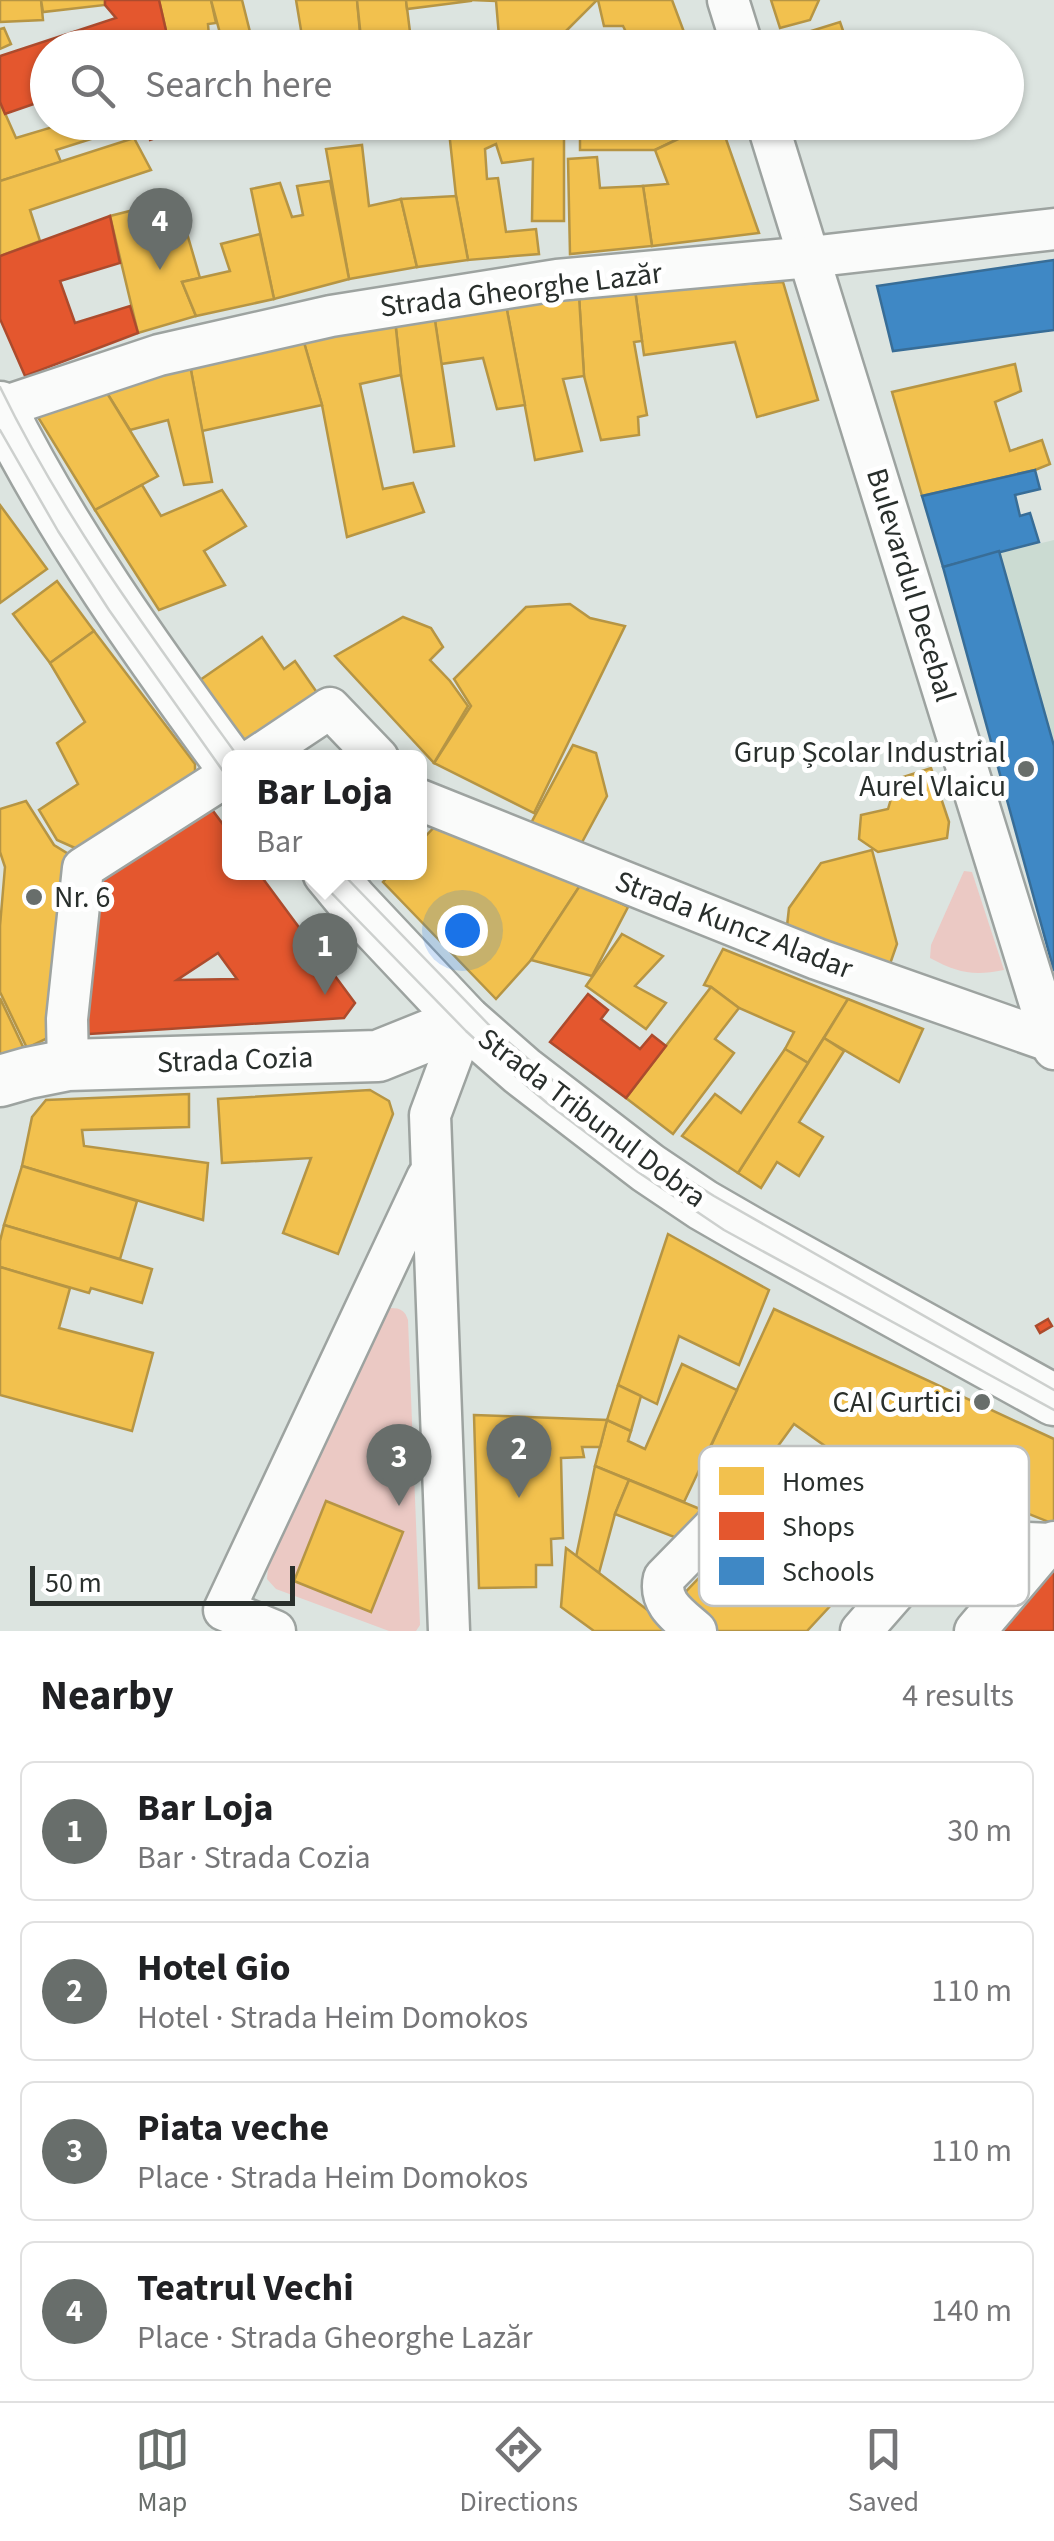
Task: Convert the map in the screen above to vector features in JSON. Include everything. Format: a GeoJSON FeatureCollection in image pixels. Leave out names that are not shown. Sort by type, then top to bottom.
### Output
{"type":"FeatureCollection","features":[{"type":"Feature","properties":{"kind":"main road"},"geometry":{"type":"LineString","coordinates":[[0,407],[70,532],[222,752]]}},
{"type":"Feature","properties":{"kind":"main road","name":"Strada Tribunul Dobra"},"geometry":{"type":"LineString","coordinates":[[338,880],[352,901],[465,1021],[522,1071],[648,1168],[703,1205],[1054,1400]]}},
{"type":"Feature","properties":{"kind":"main road","name":"Strada Cozia"},"geometry":{"type":"LineString","coordinates":[[0,1081],[68,1065],[378,1056],[465,1021]]}},
{"type":"Feature","properties":{"kind":"street"},"geometry":{"type":"LineString","coordinates":[[728,0],[738,30]]}},
{"type":"Feature","properties":{"kind":"street","name":"Bulevardul Decebal"},"geometry":{"type":"LineString","coordinates":[[773,140],[1053,1046]]}},
{"type":"Feature","properties":{"kind":"street","name":"Strada Gheorghe Lazăr"},"geometry":{"type":"LineString","coordinates":[[0,407],[159,355],[331,316],[557,280],[1054,229]]}},
{"type":"Feature","properties":{"kind":"street"},"geometry":{"type":"LineString","coordinates":[[267,750],[330,708],[370,750]]}},
{"type":"Feature","properties":{"kind":"street"},"geometry":{"type":"LineString","coordinates":[[68,1065],[67,1019],[83,868],[222,779]]}},
{"type":"Feature","properties":{"kind":"street","name":"Strada Kuncz Aladar"},"geometry":{"type":"LineString","coordinates":[[427,803],[818,958],[1053,1046]]}},
{"type":"Feature","properties":{"kind":"street"},"geometry":{"type":"LineString","coordinates":[[450,1631],[430,1115],[465,1021]]}},
{"type":"Feature","properties":{"kind":"street"},"geometry":{"type":"LineString","coordinates":[[275,1631],[219,1620],[431,1169]]}},
{"type":"Feature","properties":{"kind":"street"},"geometry":{"type":"LineString","coordinates":[[696,1631],[670,1608],[662,1587],[664,1578],[699,1542]]}},
{"type":"Feature","properties":{"kind":"street"},"geometry":{"type":"LineString","coordinates":[[1029,1567],[1053,1543]]}},
{"type":"Feature","properties":{"kind":"street"},"geometry":{"type":"LineString","coordinates":[[860,1631],[882,1606]]}},
{"type":"Feature","properties":{"kind":"street"},"geometry":{"type":"LineString","coordinates":[[974,1631],[995,1606]]}},
{"type":"Feature","properties":{"kind":"shaded area","name":"Grup Școlar Industrial Aurel Vlaicu"},"geometry":{"type":"Polygon","coordinates":[[[1054,540],[1054,970],[943,567],[1054,540]]]}},
{"type":"Feature","properties":{"kind":"shaded area"},"geometry":{"type":"Polygon","coordinates":[[[964,871],[972,872],[1004,970],[966,972],[930,958],[931,945],[964,871]]]}},
{"type":"Feature","properties":{"kind":"shaded area"},"geometry":{"type":"Polygon","coordinates":[[[391,1308],[402,1311],[408,1320],[420,1625],[416,1631],[389,1631],[276,1589],[267,1579],[268,1567],[383,1313],[391,1308]]]}},
{"type":"Feature","properties":{"kind":"building: Homes"},"geometry":{"type":"Polygon","coordinates":[[[0,0],[41,0],[43,20],[0,22],[0,0]]]}},
{"type":"Feature","properties":{"kind":"building: Homes"},"geometry":{"type":"Polygon","coordinates":[[[41,0],[105,0],[105,5],[43,12],[41,0]]]}},
{"type":"Feature","properties":{"kind":"building: Homes"},"geometry":{"type":"Polygon","coordinates":[[[159,0],[211,0],[216,23],[208,24],[208,30],[166,30],[159,0]]]}},
{"type":"Feature","properties":{"kind":"building: Homes"},"geometry":{"type":"Polygon","coordinates":[[[211,0],[242,0],[250,30],[219,30],[211,0]]]}},
{"type":"Feature","properties":{"kind":"building: Homes"},"geometry":{"type":"Polygon","coordinates":[[[296,0],[357,0],[360,30],[301,30],[296,0]]]}},
{"type":"Feature","properties":{"kind":"building: Homes"},"geometry":{"type":"Polygon","coordinates":[[[357,0],[406,0],[410,30],[360,30],[357,0]]]}},
{"type":"Feature","properties":{"kind":"building: Homes"},"geometry":{"type":"Polygon","coordinates":[[[406,0],[471,0],[471,1],[407,9],[406,0]]]}},
{"type":"Feature","properties":{"kind":"building: Homes"},"geometry":{"type":"Polygon","coordinates":[[[471,0],[597,0],[567,30],[498,30],[496,1],[471,0]]]}},
{"type":"Feature","properties":{"kind":"building: Homes"},"geometry":{"type":"Polygon","coordinates":[[[598,0],[672,0],[683,30],[625,30],[623,26],[604,26],[598,0]]]}},
{"type":"Feature","properties":{"kind":"building: Homes"},"geometry":{"type":"Polygon","coordinates":[[[771,0],[819,0],[810,20],[780,28],[771,0]]]}},
{"type":"Feature","properties":{"kind":"building: Homes"},"geometry":{"type":"Polygon","coordinates":[[[840,22],[843,30],[814,30],[840,22]]]}},
{"type":"Feature","properties":{"kind":"building: Homes"},"geometry":{"type":"Polygon","coordinates":[[[4,28],[11,44],[0,49],[0,29],[4,28]]]}},
{"type":"Feature","properties":{"kind":"building: Homes"},"geometry":{"type":"Polygon","coordinates":[[[0,102],[16,138],[30,134],[30,140],[88,140],[56,150],[61,162],[0,181],[0,102]]]}},
{"type":"Feature","properties":{"kind":"building: Homes"},"geometry":{"type":"Polygon","coordinates":[[[128,140],[135,140],[151,170],[30,210],[40,241],[0,256],[0,181],[128,140]]]}},
{"type":"Feature","properties":{"kind":"building: Homes"},"geometry":{"type":"Polygon","coordinates":[[[450,140],[564,140],[564,221],[532,221],[533,159],[502,163],[496,144],[485,149],[487,179],[498,178],[506,232],[536,229],[539,254],[468,260],[450,140]]]}},
{"type":"Feature","properties":{"kind":"building: Homes"},"geometry":{"type":"Polygon","coordinates":[[[580,140],[676,140],[655,150],[580,150],[580,140]]]}},
{"type":"Feature","properties":{"kind":"building: Homes"},"geometry":{"type":"Polygon","coordinates":[[[676,140],[726,140],[759,233],[652,246],[643,186],[668,184],[655,150],[676,140]]]}},
{"type":"Feature","properties":{"kind":"building: Homes"},"geometry":{"type":"Polygon","coordinates":[[[362,145],[369,206],[401,199],[417,267],[349,279],[326,149],[362,145]]]}},
{"type":"Feature","properties":{"kind":"building: Homes"},"geometry":{"type":"Polygon","coordinates":[[[597,157],[600,188],[643,186],[652,246],[570,254],[568,159],[597,157]]]}},
{"type":"Feature","properties":{"kind":"building: Homes"},"geometry":{"type":"Polygon","coordinates":[[[330,181],[349,279],[274,299],[251,189],[280,183],[292,217],[303,215],[297,186],[330,181]]]}},
{"type":"Feature","properties":{"kind":"building: Homes"},"geometry":{"type":"Polygon","coordinates":[[[456,196],[468,260],[417,267],[401,199],[456,196]]]}},
{"type":"Feature","properties":{"kind":"building: Homes"},"geometry":{"type":"Polygon","coordinates":[[[177,199],[200,278],[182,282],[196,316],[138,333],[110,216],[177,199]]]}},
{"type":"Feature","properties":{"kind":"building: Homes"},"geometry":{"type":"Polygon","coordinates":[[[260,234],[274,299],[196,316],[182,282],[230,271],[221,244],[260,234]]]}},
{"type":"Feature","properties":{"kind":"building: Homes"},"geometry":{"type":"Polygon","coordinates":[[[783,282],[818,400],[757,417],[735,342],[644,355],[635,290],[783,282]]]}},
{"type":"Feature","properties":{"kind":"building: Homes"},"geometry":{"type":"Polygon","coordinates":[[[635,290],[642,341],[634,342],[647,415],[638,417],[639,435],[601,440],[584,376],[579,296],[635,290]]]}},
{"type":"Feature","properties":{"kind":"building: Homes"},"geometry":{"type":"Polygon","coordinates":[[[579,296],[584,376],[563,379],[582,451],[535,460],[506,305],[579,296]]]}},
{"type":"Feature","properties":{"kind":"building: Homes"},"geometry":{"type":"Polygon","coordinates":[[[506,305],[525,405],[497,409],[483,358],[441,364],[434,314],[506,305]]]}},
{"type":"Feature","properties":{"kind":"building: Homes"},"geometry":{"type":"Polygon","coordinates":[[[434,314],[454,446],[414,452],[395,320],[434,314]]]}},
{"type":"Feature","properties":{"kind":"building: Homes"},"geometry":{"type":"Polygon","coordinates":[[[395,320],[401,375],[360,384],[383,489],[413,483],[424,512],[347,537],[322,405],[303,339],[395,320]]]}},
{"type":"Feature","properties":{"kind":"building: Homes"},"geometry":{"type":"Polygon","coordinates":[[[303,339],[322,405],[202,431],[190,365],[303,339]]]}},
{"type":"Feature","properties":{"kind":"building: Homes"},"geometry":{"type":"Polygon","coordinates":[[[1015,364],[1021,391],[995,402],[1010,451],[1042,440],[1050,464],[922,496],[892,392],[1015,364]]]}},
{"type":"Feature","properties":{"kind":"building: Homes"},"geometry":{"type":"Polygon","coordinates":[[[190,365],[212,482],[184,485],[168,420],[130,430],[102,385],[190,365]]]}},
{"type":"Feature","properties":{"kind":"building: Homes"},"geometry":{"type":"Polygon","coordinates":[[[102,385],[158,476],[95,510],[33,409],[102,385]]]}},
{"type":"Feature","properties":{"kind":"building: Homes"},"geometry":{"type":"Polygon","coordinates":[[[142,485],[161,516],[222,490],[246,526],[204,551],[225,585],[159,610],[95,510],[142,485]]]}},
{"type":"Feature","properties":{"kind":"building: Homes"},"geometry":{"type":"Polygon","coordinates":[[[0,505],[47,569],[0,603],[0,505]]]}},
{"type":"Feature","properties":{"kind":"building: Homes"},"geometry":{"type":"Polygon","coordinates":[[[57,581],[94,631],[50,663],[13,614],[57,581]]]}},
{"type":"Feature","properties":{"kind":"building: Homes"},"geometry":{"type":"Polygon","coordinates":[[[570,604],[590,618],[625,626],[534,813],[434,763],[471,706],[454,679],[526,607],[570,604]]]}},
{"type":"Feature","properties":{"kind":"building: Homes"},"geometry":{"type":"Polygon","coordinates":[[[403,617],[431,628],[443,647],[430,660],[468,706],[434,763],[427,750],[422,750],[335,656],[403,617]]]}},
{"type":"Feature","properties":{"kind":"building: Homes"},"geometry":{"type":"Polygon","coordinates":[[[94,631],[195,764],[195,779],[84,852],[57,840],[39,810],[78,784],[57,743],[85,722],[50,663],[94,631]]]}},
{"type":"Feature","properties":{"kind":"building: Homes"},"geometry":{"type":"Polygon","coordinates":[[[262,637],[284,669],[295,661],[318,694],[246,744],[200,680],[262,637]]]}},
{"type":"Feature","properties":{"kind":"building: Homes"},"geometry":{"type":"Polygon","coordinates":[[[573,745],[596,753],[607,796],[580,846],[530,825],[573,745]]]}},
{"type":"Feature","properties":{"kind":"building: Homes"},"geometry":{"type":"Polygon","coordinates":[[[931,768],[949,822],[947,838],[878,852],[859,839],[861,815],[888,809],[897,779],[931,768]]]}},
{"type":"Feature","properties":{"kind":"building: Homes","name":"Nr. 6"},"geometry":{"type":"Polygon","coordinates":[[[26,801],[54,845],[70,855],[54,1035],[27,1048],[0,992],[5,867],[0,852],[0,809],[26,801]]]}},
{"type":"Feature","properties":{"kind":"building: Homes"},"geometry":{"type":"Polygon","coordinates":[[[444,817],[581,884],[531,960],[496,999],[383,882],[427,880],[427,835],[444,817]]]}},
{"type":"Feature","properties":{"kind":"building: Homes"},"geometry":{"type":"Polygon","coordinates":[[[872,850],[897,944],[890,964],[787,926],[789,908],[821,863],[872,850]]]}},
{"type":"Feature","properties":{"kind":"building: Homes"},"geometry":{"type":"Polygon","coordinates":[[[581,884],[628,907],[592,976],[531,960],[581,884]]]}},
{"type":"Feature","properties":{"kind":"building: Homes"},"geometry":{"type":"Polygon","coordinates":[[[622,934],[663,956],[635,986],[666,1003],[646,1029],[586,986],[622,934]]]}},
{"type":"Feature","properties":{"kind":"building: Homes"},"geometry":{"type":"Polygon","coordinates":[[[723,949],[848,999],[808,1063],[785,1049],[794,1032],[739,1008],[704,985],[723,949]]]}},
{"type":"Feature","properties":{"kind":"building: Homes"},"geometry":{"type":"Polygon","coordinates":[[[711,987],[739,1008],[715,1039],[734,1053],[673,1134],[626,1098],[711,987]]]}},
{"type":"Feature","properties":{"kind":"building: Homes"},"geometry":{"type":"Polygon","coordinates":[[[0,998],[24,1049],[0,1060],[0,998]]]}},
{"type":"Feature","properties":{"kind":"building: Homes"},"geometry":{"type":"Polygon","coordinates":[[[848,999],[923,1029],[899,1082],[824,1038],[848,999]]]}},
{"type":"Feature","properties":{"kind":"building: Homes"},"geometry":{"type":"Polygon","coordinates":[[[824,1038],[844,1051],[799,1122],[823,1137],[799,1176],[777,1162],[761,1188],[738,1173],[824,1038]]]}},
{"type":"Feature","properties":{"kind":"building: Homes"},"geometry":{"type":"Polygon","coordinates":[[[785,1049],[808,1063],[738,1173],[682,1136],[715,1094],[741,1113],[785,1049]]]}},
{"type":"Feature","properties":{"kind":"building: Homes"},"geometry":{"type":"Polygon","coordinates":[[[370,1090],[389,1101],[393,1114],[338,1254],[283,1233],[311,1158],[222,1163],[218,1099],[370,1090]]]}},
{"type":"Feature","properties":{"kind":"building: Homes"},"geometry":{"type":"Polygon","coordinates":[[[189,1094],[189,1127],[82,1130],[84,1146],[208,1163],[203,1220],[22,1166],[32,1117],[46,1100],[189,1094]]]}},
{"type":"Feature","properties":{"kind":"building: Homes"},"geometry":{"type":"Polygon","coordinates":[[[22,1166],[137,1201],[120,1259],[4,1225],[22,1166]]]}},
{"type":"Feature","properties":{"kind":"building: Homes"},"geometry":{"type":"Polygon","coordinates":[[[4,1225],[152,1269],[142,1303],[91,1288],[89,1293],[0,1267],[4,1225]]]}},
{"type":"Feature","properties":{"kind":"building: Homes"},"geometry":{"type":"Polygon","coordinates":[[[668,1234],[769,1290],[739,1365],[679,1336],[657,1404],[618,1385],[668,1234]]]}},
{"type":"Feature","properties":{"kind":"building: Homes"},"geometry":{"type":"Polygon","coordinates":[[[0,1267],[70,1288],[59,1328],[153,1353],[132,1431],[0,1395],[0,1267]]]}},
{"type":"Feature","properties":{"kind":"building: Homes"},"geometry":{"type":"Polygon","coordinates":[[[774,1309],[1054,1439],[1054,1524],[1029,1514],[1029,1446],[825,1446],[794,1424],[778,1446],[711,1446],[774,1309]]]}},
{"type":"Feature","properties":{"kind":"building: Homes"},"geometry":{"type":"Polygon","coordinates":[[[682,1364],[737,1390],[710,1446],[699,1446],[699,1470],[684,1502],[595,1466],[607,1420],[631,1431],[628,1441],[645,1449],[682,1364]]]}},
{"type":"Feature","properties":{"kind":"building: Homes"},"geometry":{"type":"Polygon","coordinates":[[[618,1385],[641,1396],[631,1431],[607,1420],[618,1385]]]}},
{"type":"Feature","properties":{"kind":"building: Homes"},"geometry":{"type":"Polygon","coordinates":[[[474,1415],[607,1420],[600,1447],[582,1447],[584,1457],[561,1458],[563,1538],[551,1539],[552,1565],[536,1565],[536,1587],[479,1588],[474,1415]]]}},
{"type":"Feature","properties":{"kind":"building: Homes"},"geometry":{"type":"Polygon","coordinates":[[[595,1466],[629,1480],[599,1573],[576,1557],[595,1466]]]}},
{"type":"Feature","properties":{"kind":"building: Homes"},"geometry":{"type":"Polygon","coordinates":[[[629,1480],[699,1509],[687,1542],[615,1514],[629,1480]]]}},
{"type":"Feature","properties":{"kind":"building: Homes"},"geometry":{"type":"Polygon","coordinates":[[[326,1501],[403,1532],[371,1612],[294,1581],[326,1501]]]}},
{"type":"Feature","properties":{"kind":"building: Homes"},"geometry":{"type":"Polygon","coordinates":[[[566,1548],[675,1631],[594,1631],[561,1607],[566,1548]]]}},
{"type":"Feature","properties":{"kind":"building: Homes"},"geometry":{"type":"Polygon","coordinates":[[[699,1578],[699,1606],[830,1606],[807,1631],[707,1631],[675,1603],[699,1578]]]}},
{"type":"Feature","properties":{"kind":"building: Shops"},"geometry":{"type":"Polygon","coordinates":[[[105,0],[159,0],[166,30],[79,30],[116,18],[105,0]]]}},
{"type":"Feature","properties":{"kind":"building: Shops"},"geometry":{"type":"Polygon","coordinates":[[[30,46],[30,105],[5,114],[0,102],[0,56],[30,46]]]}},
{"type":"Feature","properties":{"kind":"building: Shops"},"geometry":{"type":"Polygon","coordinates":[[[110,216],[120,263],[60,281],[75,323],[130,306],[138,333],[25,376],[0,319],[0,256],[110,216]]]}},
{"type":"Feature","properties":{"kind":"building: Shops"},"geometry":{"type":"Polygon","coordinates":[[[205,800],[222,823],[222,880],[264,880],[355,1003],[344,1018],[89,1034],[71,1021],[90,880],[205,800]],[[218,953],[177,980],[237,979],[218,953]]]}},
{"type":"Feature","properties":{"kind":"building: Shops"},"geometry":{"type":"Polygon","coordinates":[[[588,994],[608,1010],[601,1019],[640,1049],[652,1035],[666,1046],[626,1098],[550,1042],[588,994]]]}},
{"type":"Feature","properties":{"kind":"building: Shops"},"geometry":{"type":"Polygon","coordinates":[[[1048,1319],[1052,1326],[1040,1333],[1036,1326],[1048,1319]]]}},
{"type":"Feature","properties":{"kind":"building: Shops"},"geometry":{"type":"Polygon","coordinates":[[[1054,1569],[1054,1631],[1002,1631],[1023,1606],[1029,1606],[1029,1599],[1054,1569]]]}},
{"type":"Feature","properties":{"kind":"building: Schools"},"geometry":{"type":"Polygon","coordinates":[[[1054,260],[1054,330],[893,351],[877,286],[1054,260]]]}},
{"type":"Feature","properties":{"kind":"building: Schools"},"geometry":{"type":"Polygon","coordinates":[[[1035,470],[1040,489],[1015,495],[1020,516],[1030,513],[1039,542],[943,567],[922,496],[1035,470]]]}},
{"type":"Feature","properties":{"kind":"building: Schools","name":"Grup Școlar Industrial Aurel Vlaicu"},"geometry":{"type":"Polygon","coordinates":[[[999,551],[1054,746],[1054,971],[943,567],[999,551]]]}},
{"type":"Feature","properties":{"kind":"tram line"},"geometry":{"type":"LineString","coordinates":[[0,387],[81,531],[233,750]]}},
{"type":"Feature","properties":{"kind":"tram line"},"geometry":{"type":"LineString","coordinates":[[0,430],[109,610],[222,770]]}},
{"type":"Feature","properties":{"kind":"tram line"},"geometry":{"type":"LineString","coordinates":[[319,880],[505,1067],[638,1172],[724,1230],[1054,1410]]}},
{"type":"Feature","properties":{"kind":"tram line"},"geometry":{"type":"LineString","coordinates":[[349,880],[490,1026],[564,1090],[657,1160],[1054,1390]]}},
{"type":"Feature","properties":{"kind":"place","name":"Teatrul Vechi"},"geometry":{"type":"Point","coordinates":[160,270]}},
{"type":"Feature","properties":{"kind":"place","name":"Grup Școlar Industrial Aurel Vlaicu"},"geometry":{"type":"Point","coordinates":[1026,769]}},
{"type":"Feature","properties":{"kind":"place","name":"Nr. 6"},"geometry":{"type":"Point","coordinates":[34,897]}},
{"type":"Feature","properties":{"kind":"place","name":"Bar Loja"},"geometry":{"type":"Point","coordinates":[325,995]}},
{"type":"Feature","properties":{"kind":"place","name":"CAI Curtici"},"geometry":{"type":"Point","coordinates":[982,1402]}},
{"type":"Feature","properties":{"kind":"place","name":"Hotel Gio"},"geometry":{"type":"Point","coordinates":[519,1498]}},
{"type":"Feature","properties":{"kind":"place","name":"Piata veche"},"geometry":{"type":"Point","coordinates":[399,1506]}}]}
